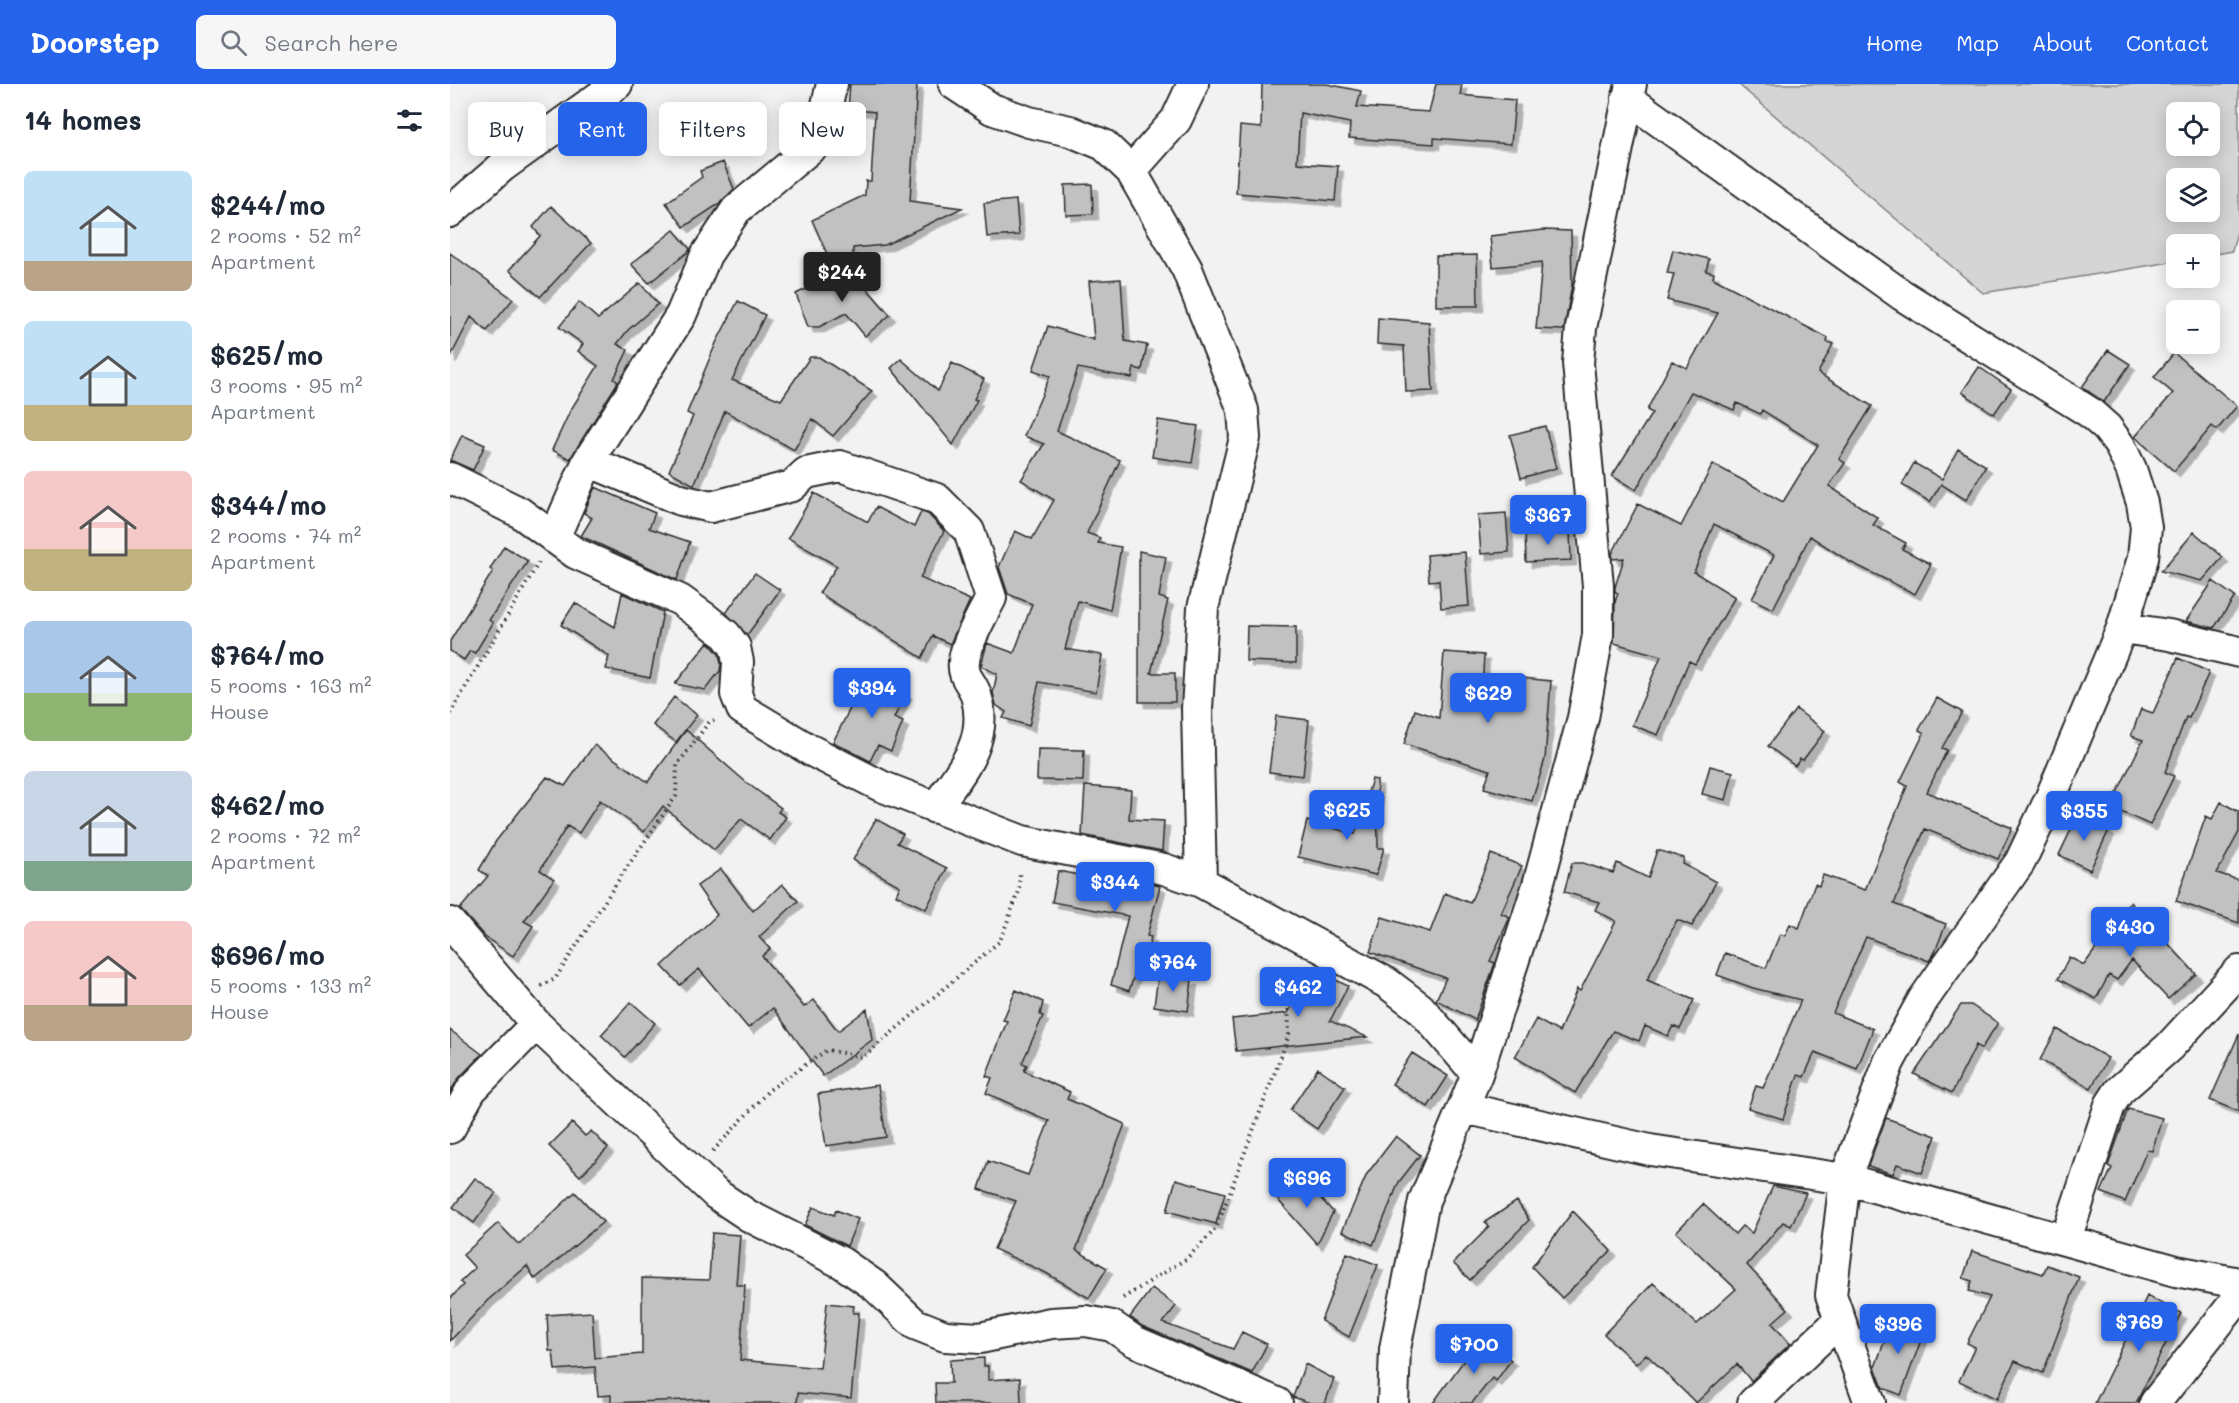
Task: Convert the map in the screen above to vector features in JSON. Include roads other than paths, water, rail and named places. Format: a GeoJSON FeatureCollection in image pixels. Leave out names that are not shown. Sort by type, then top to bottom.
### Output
{"type":"FeatureCollection","features":[{"type":"Feature","properties":{"kind":"street"},"geometry":{"type":"LineString","coordinates":[[450,212],[503,166],[617,84]]}},
{"type":"Feature","properties":{"kind":"street"},"geometry":{"type":"LineString","coordinates":[[554,538],[588,461],[681,315],[706,255],[736,210],[818,142],[832,84]]}},
{"type":"Feature","properties":{"kind":"street"},"geometry":{"type":"LineString","coordinates":[[954,84],[992,109],[1070,131],[1104,145],[1131,171],[1187,269],[1243,410],[1245,438],[1239,469],[1203,608],[1197,709],[1201,882]]}},
{"type":"Feature","properties":{"kind":"street"},"geometry":{"type":"LineString","coordinates":[[1131,171],[1176,120],[1193,84]]}},
{"type":"Feature","properties":{"kind":"street"},"geometry":{"type":"LineString","coordinates":[[1393,1403],[1395,1349],[1424,1201],[1477,1074],[1538,885],[1583,718],[1598,635],[1598,586],[1578,363],[1581,328],[1629,91],[1902,295],[2089,412],[2107,428],[2120,446],[2142,503],[2146,527],[2137,584],[2122,628],[2050,799],[2020,862],[1923,1000],[1889,1062],[1845,1179],[1831,1295],[1870,1403]]}},
{"type":"Feature","properties":{"kind":"street"},"geometry":{"type":"LineString","coordinates":[[588,461],[681,500],[711,507],[792,486],[806,473],[840,466],[937,499],[969,531],[991,598],[964,660],[965,676],[976,694],[980,726],[972,758],[935,808]]}},
{"type":"Feature","properties":{"kind":"street"},"geometry":{"type":"LineString","coordinates":[[450,478],[519,513],[574,553],[680,600],[726,635],[735,647],[738,662],[736,694],[742,709],[810,750],[881,786],[1022,841],[1126,860],[1164,869],[1201,882],[1387,983],[1420,1008],[1477,1074]]}},
{"type":"Feature","properties":{"kind":"street"},"geometry":{"type":"LineString","coordinates":[[2122,628],[2169,635],[2239,652]]}},
{"type":"Feature","properties":{"kind":"street"},"geometry":{"type":"LineString","coordinates":[[450,923],[536,1024],[716,1194],[749,1216],[842,1263],[875,1286],[915,1324],[945,1336],[980,1338],[1051,1323],[1086,1321],[1112,1326],[1134,1341],[1277,1403]]}},
{"type":"Feature","properties":{"kind":"street"},"geometry":{"type":"LineString","coordinates":[[2066,1239],[2110,1105],[2119,1091],[2169,1047],[2239,971]]}},
{"type":"Feature","properties":{"kind":"street"},"geometry":{"type":"LineString","coordinates":[[450,1128],[471,1090],[536,1024]]}},
{"type":"Feature","properties":{"kind":"street"},"geometry":{"type":"LineString","coordinates":[[1464,1108],[1650,1150],[1845,1179],[2176,1271],[2239,1282]]}},
{"type":"Feature","properties":{"kind":"street"},"geometry":{"type":"LineString","coordinates":[[2155,1403],[2239,1297]]}},
{"type":"Feature","properties":{"kind":"street"},"geometry":{"type":"LineString","coordinates":[[1753,1403],[1839,1321]]}}]}
